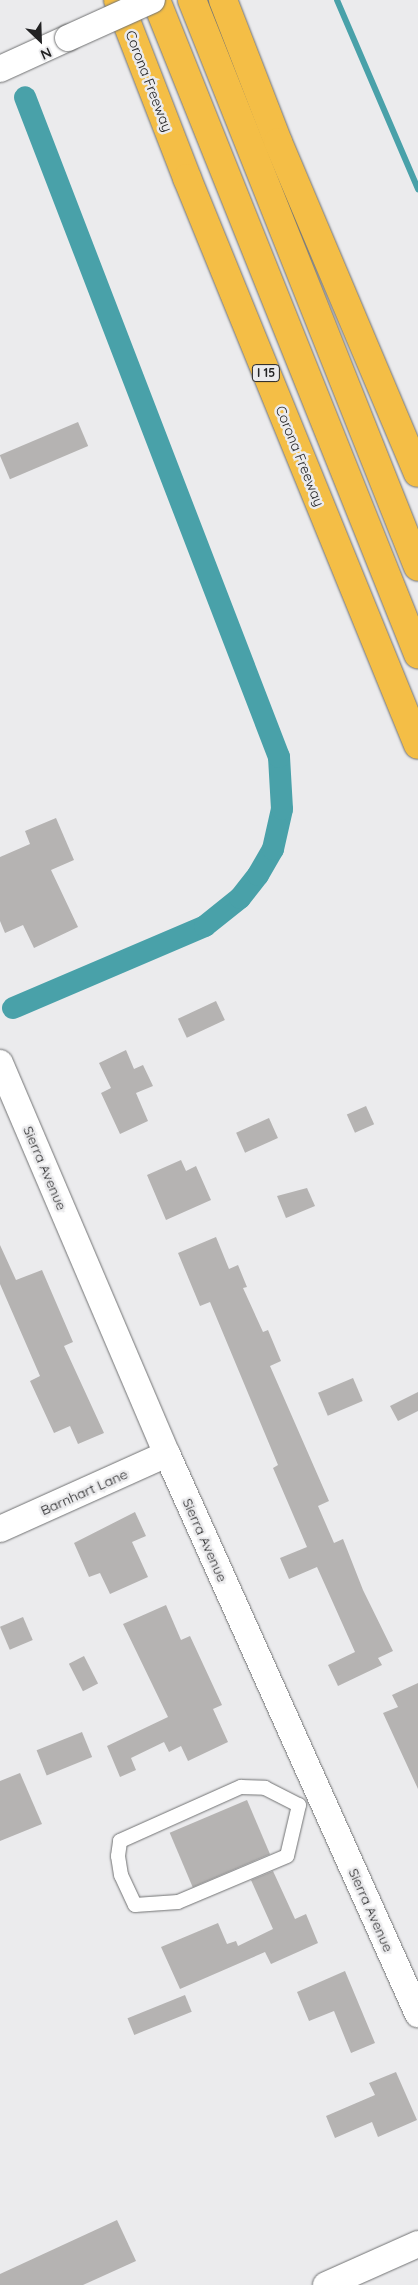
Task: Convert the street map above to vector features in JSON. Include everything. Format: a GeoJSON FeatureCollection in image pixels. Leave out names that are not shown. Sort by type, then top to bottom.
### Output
{"type":"FeatureCollection","features":[{"type":"Feature","properties":{"kind":"highway","name":"Corona Freeway"},"geometry":{"type":"LineString","coordinates":[[118,0],[186,178],[418,745]]}},
{"type":"Feature","properties":{"kind":"highway"},"geometry":{"type":"LineString","coordinates":[[154,0],[418,654]]}},
{"type":"Feature","properties":{"kind":"highway"},"geometry":{"type":"LineString","coordinates":[[192,0],[418,567]]}},
{"type":"Feature","properties":{"kind":"highway"},"geometry":{"type":"LineString","coordinates":[[223,0],[278,142],[418,473]]}},
{"type":"Feature","properties":{"kind":"street"},"geometry":{"type":"LineString","coordinates":[[0,69],[154,0]]}},
{"type":"Feature","properties":{"kind":"street","name":"Sierra Avenue"},"geometry":{"type":"LineString","coordinates":[[0,1063],[167,1454],[309,1800],[418,2014]]}},
{"type":"Feature","properties":{"kind":"street","name":"Barnhart Lane"},"geometry":{"type":"LineString","coordinates":[[0,1529],[167,1454]]}},
{"type":"Feature","properties":{"kind":"street"},"geometry":{"type":"LineString","coordinates":[[326,2285],[418,2244]]}},
{"type":"Feature","properties":{"kind":"lane"},"geometry":{"type":"LineString","coordinates":[[241,1787],[265,1788],[309,1800],[287,1856],[178,1902],[135,1905],[121,1875],[118,1856],[120,1841],[241,1787]]}},
{"type":"Feature","properties":{"kind":"building"},"geometry":{"type":"Polygon","coordinates":[[[78,422],[88,446],[10,479],[0,455],[78,422]]]}},
{"type":"Feature","properties":{"kind":"building"},"geometry":{"type":"Polygon","coordinates":[[[56,818],[74,860],[51,870],[78,927],[34,948],[23,925],[5,933],[0,921],[0,857],[30,844],[25,831],[56,818]]]}},
{"type":"Feature","properties":{"kind":"building"},"geometry":{"type":"Polygon","coordinates":[[[216,1001],[225,1020],[187,1038],[178,1019],[216,1001]]]}},
{"type":"Feature","properties":{"kind":"building"},"geometry":{"type":"Polygon","coordinates":[[[126,1050],[134,1069],[143,1065],[153,1086],[136,1093],[148,1121],[120,1134],[101,1093],[111,1088],[99,1063],[126,1050]]]}},
{"type":"Feature","properties":{"kind":"building"},"geometry":{"type":"Polygon","coordinates":[[[366,1106],[374,1124],[355,1133],[347,1115],[366,1106]]]}},
{"type":"Feature","properties":{"kind":"building"},"geometry":{"type":"Polygon","coordinates":[[[269,1118],[278,1138],[245,1153],[236,1133],[269,1118]]]}},
{"type":"Feature","properties":{"kind":"building"},"geometry":{"type":"Polygon","coordinates":[[[181,1160],[186,1171],[196,1166],[211,1200],[166,1220],[147,1175],[181,1160]]]}},
{"type":"Feature","properties":{"kind":"building"},"geometry":{"type":"Polygon","coordinates":[[[307,1188],[315,1206],[286,1218],[277,1196],[307,1188]]]}},
{"type":"Feature","properties":{"kind":"building"},"geometry":{"type":"Polygon","coordinates":[[[216,1237],[229,1269],[238,1265],[247,1287],[243,1288],[263,1332],[268,1330],[281,1361],[270,1366],[329,1501],[318,1506],[334,1543],[343,1539],[363,1590],[393,1651],[378,1658],[382,1665],[338,1686],[328,1665],[355,1652],[317,1567],[289,1579],[280,1558],[307,1547],[273,1468],[278,1465],[210,1302],[200,1306],[178,1253],[216,1237]]]}},
{"type":"Feature","properties":{"kind":"building"},"geometry":{"type":"Polygon","coordinates":[[[0,1245],[16,1280],[42,1270],[73,1342],[64,1346],[104,1433],[78,1444],[70,1426],[54,1433],[30,1381],[40,1376],[0,1284],[0,1245]]]}},
{"type":"Feature","properties":{"kind":"building"},"geometry":{"type":"Polygon","coordinates":[[[353,1378],[363,1401],[328,1416],[318,1393],[353,1378]]]}},
{"type":"Feature","properties":{"kind":"building"},"geometry":{"type":"Polygon","coordinates":[[[418,1392],[418,1411],[398,1421],[390,1406],[418,1392]]]}},
{"type":"Feature","properties":{"kind":"building"},"geometry":{"type":"Polygon","coordinates":[[[135,1512],[146,1536],[132,1542],[148,1577],[110,1594],[100,1573],[89,1577],[74,1543],[135,1512]]]}},
{"type":"Feature","properties":{"kind":"building"},"geometry":{"type":"Polygon","coordinates":[[[166,1605],[181,1640],[190,1636],[222,1705],[213,1709],[228,1742],[188,1761],[181,1746],[169,1752],[164,1742],[131,1758],[136,1770],[120,1777],[107,1746],[168,1717],[123,1624],[166,1605]]]}},
{"type":"Feature","properties":{"kind":"building"},"geometry":{"type":"Polygon","coordinates":[[[23,1617],[33,1640],[10,1650],[0,1627],[23,1617]]]}},
{"type":"Feature","properties":{"kind":"building"},"geometry":{"type":"Polygon","coordinates":[[[84,1656],[98,1684],[83,1691],[69,1664],[84,1656]]]}},
{"type":"Feature","properties":{"kind":"building"},"geometry":{"type":"Polygon","coordinates":[[[418,1683],[418,1789],[383,1713],[398,1707],[392,1695],[418,1683]]]}},
{"type":"Feature","properties":{"kind":"building"},"geometry":{"type":"Polygon","coordinates":[[[82,1732],[92,1757],[47,1775],[37,1750],[82,1732]]]}},
{"type":"Feature","properties":{"kind":"building"},"geometry":{"type":"Polygon","coordinates":[[[20,1773],[42,1824],[0,1841],[0,1781],[20,1773]]]}},
{"type":"Feature","properties":{"kind":"building"},"geometry":{"type":"Polygon","coordinates":[[[247,1800],[270,1854],[193,1887],[170,1833],[247,1800]]]}},
{"type":"Feature","properties":{"kind":"building"},"geometry":{"type":"Polygon","coordinates":[[[273,1871],[295,1919],[306,1914],[318,1943],[271,1964],[265,1952],[180,1989],[161,1947],[218,1923],[227,1944],[236,1941],[238,1946],[273,1929],[251,1880],[273,1871]]]}},
{"type":"Feature","properties":{"kind":"building"},"geometry":{"type":"Polygon","coordinates":[[[345,1971],[375,2043],[351,2053],[334,2011],[309,2021],[297,1992],[345,1971]]]}},
{"type":"Feature","properties":{"kind":"building"},"geometry":{"type":"Polygon","coordinates":[[[185,1995],[192,2012],[134,2035],[128,2018],[185,1995]]]}},
{"type":"Feature","properties":{"kind":"building"},"geometry":{"type":"Polygon","coordinates":[[[396,2072],[417,2120],[378,2137],[372,2122],[335,2138],[326,2116],[375,2095],[369,2083],[396,2072]]]}},
{"type":"Feature","properties":{"kind":"building"},"geometry":{"type":"Polygon","coordinates":[[[117,2220],[136,2261],[83,2285],[0,2285],[0,2274],[117,2220]]]}},
{"type":"Feature","properties":{"kind":"waterway"},"geometry":{"type":"LineString","coordinates":[[337,0],[418,189]]}},
{"type":"Feature","properties":{"kind":"waterway"},"geometry":{"type":"LineString","coordinates":[[13,1008],[205,926],[240,898],[258,875],[273,849],[282,809],[279,757],[25,97]]}}]}
